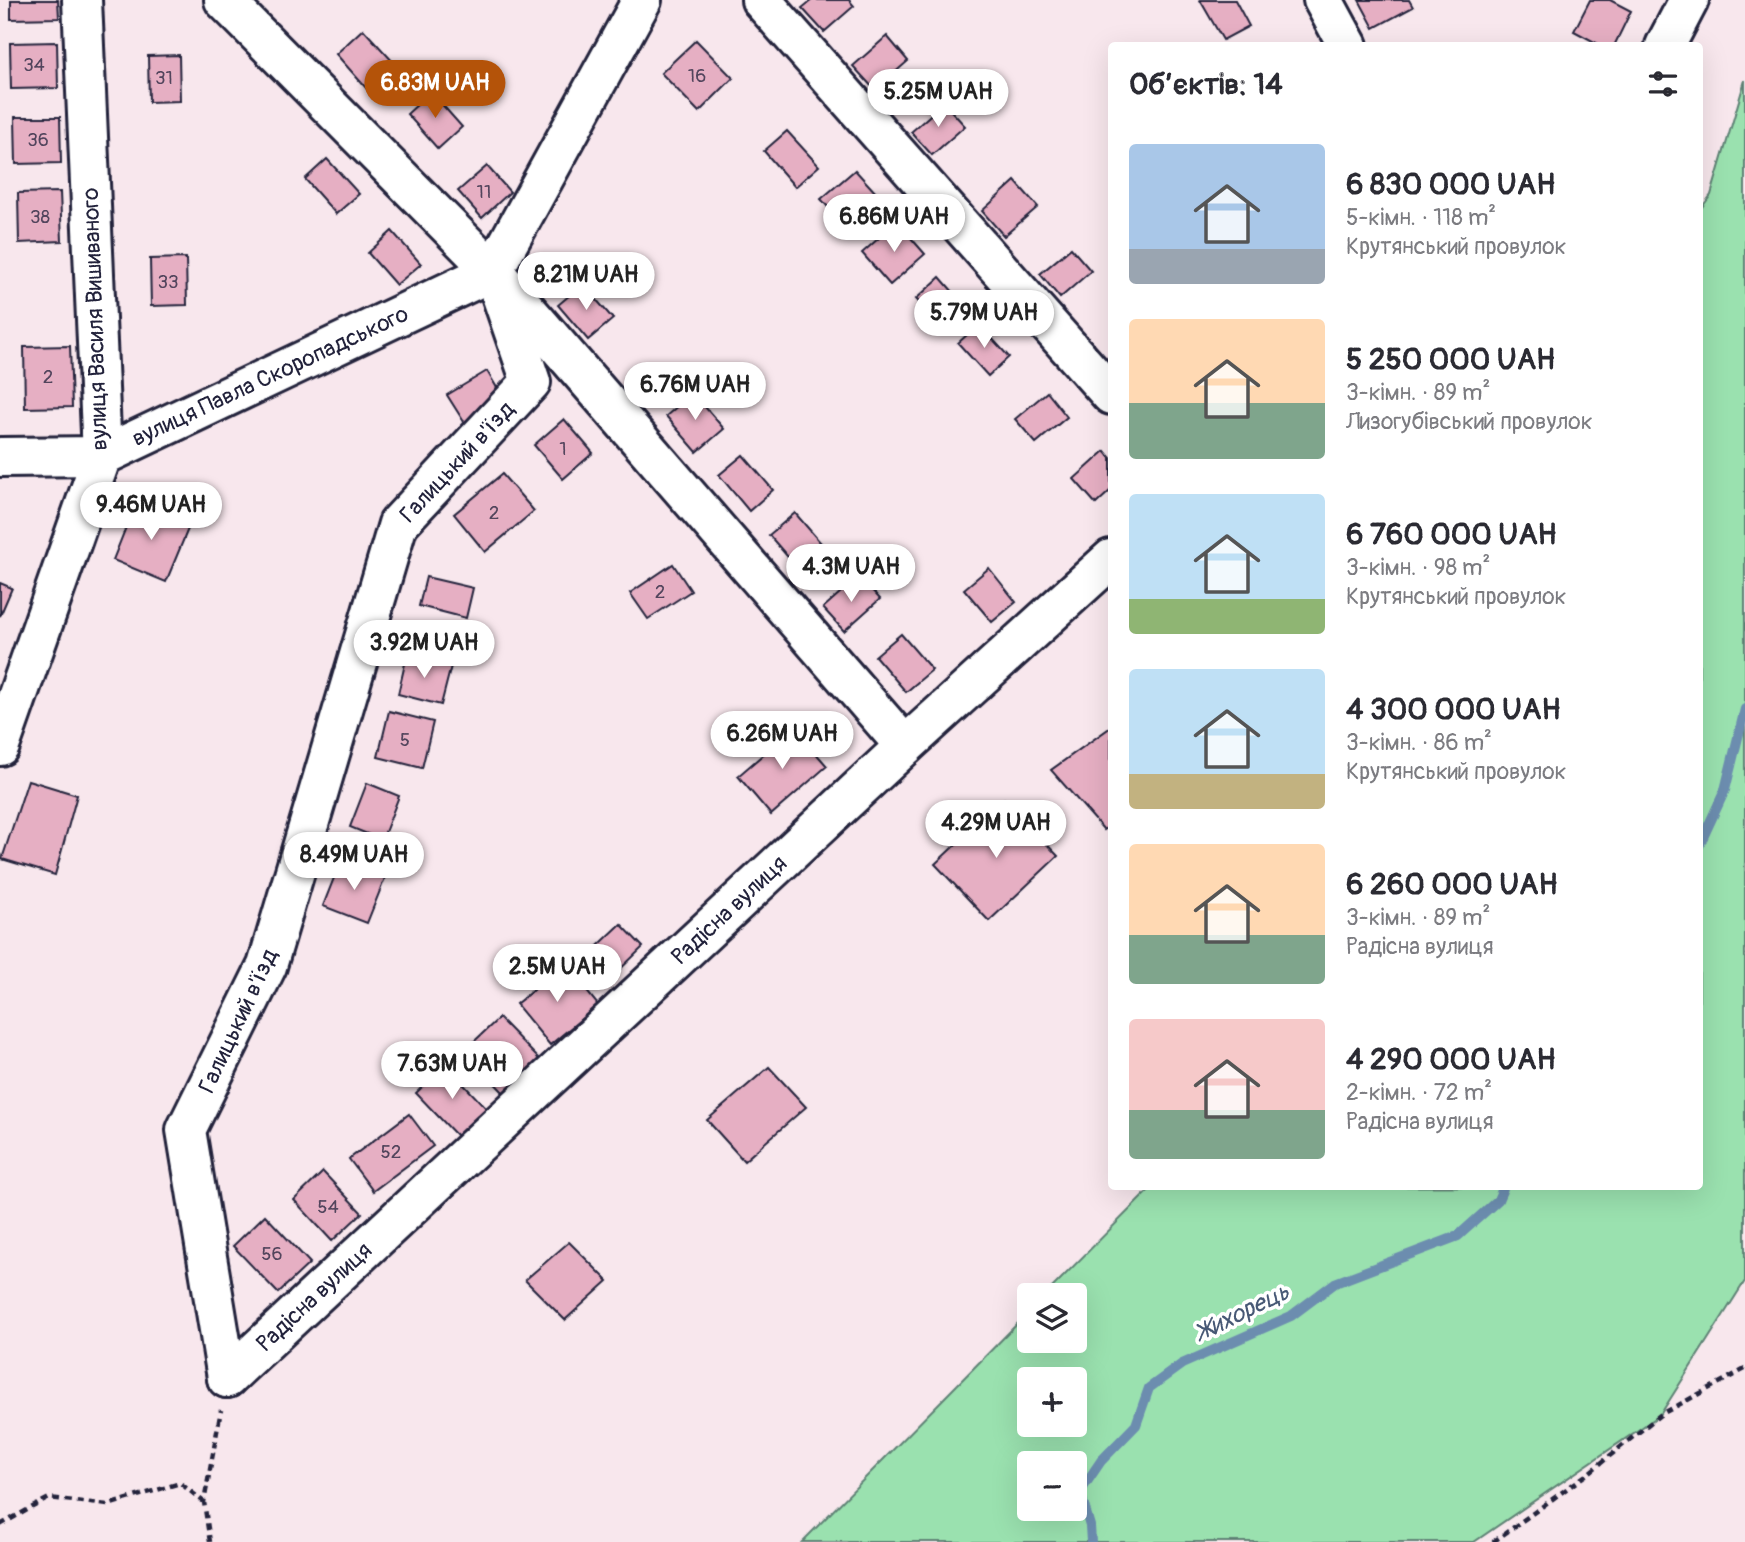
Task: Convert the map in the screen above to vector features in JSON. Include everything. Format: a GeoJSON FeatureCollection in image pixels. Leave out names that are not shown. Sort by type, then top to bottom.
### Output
{"type":"FeatureCollection","features":[{"type":"Feature","properties":{"kind":"street","name":"вулиця Василя Вишиваного"},"geometry":{"type":"LineString","coordinates":[[0,746],[102,456],[82,0]]}},
{"type":"Feature","properties":{"kind":"street"},"geometry":{"type":"LineString","coordinates":[[224,0],[493,271],[905,746]]}},
{"type":"Feature","properties":{"kind":"street"},"geometry":{"type":"LineString","coordinates":[[493,271],[642,0]]}},
{"type":"Feature","properties":{"kind":"street"},"geometry":{"type":"LineString","coordinates":[[761,0],[1108,392]]}},
{"type":"Feature","properties":{"kind":"street"},"geometry":{"type":"LineString","coordinates":[[1323,0],[1346,42]]}},
{"type":"Feature","properties":{"kind":"street"},"geometry":{"type":"LineString","coordinates":[[1667,42],[1689,0]]}},
{"type":"Feature","properties":{"kind":"street","name":"вулиця Павла Скоропадського"},"geometry":{"type":"LineString","coordinates":[[0,457],[102,456],[493,271]]}},
{"type":"Feature","properties":{"kind":"street","name":"Галицький в'їзд"},"geometry":{"type":"LineString","coordinates":[[227,1378],[186,1130],[267,966],[398,524],[531,382],[493,271]]}},
{"type":"Feature","properties":{"kind":"street","name":"Радісна вулиця"},"geometry":{"type":"LineString","coordinates":[[227,1378],[905,746],[1108,562]]}},
{"type":"Feature","properties":{"kind":"path"},"geometry":{"type":"LineString","coordinates":[[1493,1542],[1590,1472],[1660,1415],[1745,1368]]}},
{"type":"Feature","properties":{"kind":"path"},"geometry":{"type":"LineString","coordinates":[[210,1542],[204,1502],[227,1378]]}},
{"type":"Feature","properties":{"kind":"path"},"geometry":{"type":"LineString","coordinates":[[0,1525],[49,1498],[108,1505],[180,1483],[204,1502]]}},
{"type":"Feature","properties":{"kind":"green space"},"geometry":{"type":"Polygon","coordinates":[[[1745,80],[1745,1281],[1660,1415],[1474,1542],[802,1542],[1017,1324],[1017,1353],[1087,1353],[1087,1283],[1057,1283],[1149,1190],[1703,1190],[1703,206],[1711,195],[1745,80]]]}},
{"type":"Feature","properties":{"kind":"building"},"geometry":{"type":"Polygon","coordinates":[[[11,0],[58,0],[59,18],[11,19],[11,0]]]}},
{"type":"Feature","properties":{"kind":"building"},"geometry":{"type":"Polygon","coordinates":[[[812,0],[849,0],[854,6],[824,32],[802,8],[812,0]]]}},
{"type":"Feature","properties":{"kind":"building"},"geometry":{"type":"Polygon","coordinates":[[[1200,0],[1235,0],[1249,26],[1223,40],[1200,0]]]}},
{"type":"Feature","properties":{"kind":"building"},"geometry":{"type":"Polygon","coordinates":[[[1359,0],[1409,0],[1413,7],[1374,28],[1359,0]]]}},
{"type":"Feature","properties":{"kind":"building"},"geometry":{"type":"Polygon","coordinates":[[[1590,0],[1610,0],[1631,11],[1616,42],[1595,42],[1574,31],[1590,0]]]}},
{"type":"Feature","properties":{"kind":"building"},"geometry":{"type":"Polygon","coordinates":[[[363,29],[395,64],[367,89],[336,54],[363,29]]]}},
{"type":"Feature","properties":{"kind":"building"},"geometry":{"type":"Polygon","coordinates":[[[887,36],[908,61],[875,90],[853,66],[887,36]]]}},
{"type":"Feature","properties":{"kind":"building"},"geometry":{"type":"Polygon","coordinates":[[[696,40],[733,78],[699,112],[661,73],[696,40]]]}},
{"type":"Feature","properties":{"kind":"building"},"geometry":{"type":"Polygon","coordinates":[[[57,42],[58,88],[11,89],[10,43],[57,42]]]}},
{"type":"Feature","properties":{"kind":"building"},"geometry":{"type":"Polygon","coordinates":[[[179,55],[180,101],[149,102],[148,56],[179,55]]]}},
{"type":"Feature","properties":{"kind":"building"},"geometry":{"type":"Polygon","coordinates":[[[431,92],[462,127],[438,149],[407,114],[431,92]]]}},
{"type":"Feature","properties":{"kind":"building"},"geometry":{"type":"Polygon","coordinates":[[[944,103],[965,126],[932,155],[911,132],[944,103]]]}},
{"type":"Feature","properties":{"kind":"building"},"geometry":{"type":"Polygon","coordinates":[[[15,117],[60,117],[61,163],[16,164],[15,117]]]}},
{"type":"Feature","properties":{"kind":"building"},"geometry":{"type":"Polygon","coordinates":[[[787,131],[819,166],[795,187],[764,151],[787,131]]]}},
{"type":"Feature","properties":{"kind":"building"},"geometry":{"type":"Polygon","coordinates":[[[327,159],[359,194],[336,214],[305,179],[327,159]]]}},
{"type":"Feature","properties":{"kind":"building"},"geometry":{"type":"Polygon","coordinates":[[[487,166],[510,192],[482,218],[458,191],[487,166]]]}},
{"type":"Feature","properties":{"kind":"building"},"geometry":{"type":"Polygon","coordinates":[[[855,170],[877,194],[843,224],[821,199],[855,170]]]}},
{"type":"Feature","properties":{"kind":"building"},"geometry":{"type":"Polygon","coordinates":[[[1015,181],[1038,207],[1004,236],[982,211],[1015,181]]]}},
{"type":"Feature","properties":{"kind":"building"},"geometry":{"type":"Polygon","coordinates":[[[60,192],[62,241],[19,243],[18,193],[60,192]]]}},
{"type":"Feature","properties":{"kind":"building"},"geometry":{"type":"Polygon","coordinates":[[[897,222],[925,254],[890,285],[862,253],[897,222]]]}},
{"type":"Feature","properties":{"kind":"building"},"geometry":{"type":"Polygon","coordinates":[[[392,231],[421,264],[396,285],[368,253],[392,231]]]}},
{"type":"Feature","properties":{"kind":"building"},"geometry":{"type":"Polygon","coordinates":[[[1071,248],[1091,271],[1060,298],[1040,274],[1071,248]]]}},
{"type":"Feature","properties":{"kind":"building"},"geometry":{"type":"Polygon","coordinates":[[[186,258],[187,305],[151,306],[150,259],[186,258]]]}},
{"type":"Feature","properties":{"kind":"building"},"geometry":{"type":"Polygon","coordinates":[[[940,277],[968,309],[944,330],[916,299],[940,277]]]}},
{"type":"Feature","properties":{"kind":"building"},"geometry":{"type":"Polygon","coordinates":[[[583,284],[613,319],[588,340],[558,305],[583,284]]]}},
{"type":"Feature","properties":{"kind":"building"},"geometry":{"type":"Polygon","coordinates":[[[979,324],[1009,357],[988,376],[958,343],[979,324]]]}},
{"type":"Feature","properties":{"kind":"building"},"geometry":{"type":"Polygon","coordinates":[[[70,346],[72,407],[25,408],[24,347],[70,346]]]}},
{"type":"Feature","properties":{"kind":"building"},"geometry":{"type":"Polygon","coordinates":[[[487,371],[503,398],[464,422],[447,395],[487,371]]]}},
{"type":"Feature","properties":{"kind":"building"},"geometry":{"type":"Polygon","coordinates":[[[1047,392],[1067,417],[1036,443],[1015,419],[1047,392]]]}},
{"type":"Feature","properties":{"kind":"building"},"geometry":{"type":"Polygon","coordinates":[[[693,393],[724,429],[697,452],[666,416],[693,393]]]}},
{"type":"Feature","properties":{"kind":"building"},"geometry":{"type":"Polygon","coordinates":[[[564,419],[593,453],[563,479],[534,445],[564,419]]]}},
{"type":"Feature","properties":{"kind":"building"},"geometry":{"type":"Polygon","coordinates":[[[1105,451],[1108,454],[1108,493],[1096,504],[1074,479],[1105,451]]]}},
{"type":"Feature","properties":{"kind":"building"},"geometry":{"type":"Polygon","coordinates":[[[743,455],[773,490],[749,511],[719,475],[743,455]]]}},
{"type":"Feature","properties":{"kind":"building"},"geometry":{"type":"Polygon","coordinates":[[[502,474],[534,511],[485,552],[454,514],[502,474]]]}},
{"type":"Feature","properties":{"kind":"building"},"geometry":{"type":"Polygon","coordinates":[[[136,502],[190,524],[166,582],[113,560],[136,502]]]}},
{"type":"Feature","properties":{"kind":"building"},"geometry":{"type":"Polygon","coordinates":[[[795,513],[826,549],[800,571],[769,535],[795,513]]]}},
{"type":"Feature","properties":{"kind":"building"},"geometry":{"type":"Polygon","coordinates":[[[673,564],[691,591],[648,619],[630,593],[673,564]]]}},
{"type":"Feature","properties":{"kind":"building"},"geometry":{"type":"Polygon","coordinates":[[[989,568],[1016,602],[992,622],[964,589],[989,568]]]}},
{"type":"Feature","properties":{"kind":"building"},"geometry":{"type":"Polygon","coordinates":[[[859,576],[880,599],[844,631],[823,608],[859,576]]]}},
{"type":"Feature","properties":{"kind":"building"},"geometry":{"type":"Polygon","coordinates":[[[426,577],[473,588],[466,618],[419,606],[426,577]]]}},
{"type":"Feature","properties":{"kind":"building"},"geometry":{"type":"Polygon","coordinates":[[[0,583],[12,588],[0,616],[0,583]]]}},
{"type":"Feature","properties":{"kind":"building"},"geometry":{"type":"Polygon","coordinates":[[[901,634],[932,670],[906,692],[875,656],[901,634]]]}},
{"type":"Feature","properties":{"kind":"building"},"geometry":{"type":"Polygon","coordinates":[[[407,655],[451,666],[441,705],[398,694],[407,655]]]}},
{"type":"Feature","properties":{"kind":"building"},"geometry":{"type":"Polygon","coordinates":[[[389,711],[433,722],[422,768],[378,757],[389,711]]]}},
{"type":"Feature","properties":{"kind":"building"},"geometry":{"type":"Polygon","coordinates":[[[794,728],[827,766],[771,815],[738,776],[794,728]]]}},
{"type":"Feature","properties":{"kind":"building"},"geometry":{"type":"Polygon","coordinates":[[[1108,729],[1108,827],[1104,830],[1051,770],[1108,729]]]}},
{"type":"Feature","properties":{"kind":"building"},"geometry":{"type":"Polygon","coordinates":[[[28,780],[77,795],[55,875],[2,859],[28,780]]]}},
{"type":"Feature","properties":{"kind":"building"},"geometry":{"type":"Polygon","coordinates":[[[367,783],[399,796],[382,840],[350,827],[367,783]]]}},
{"type":"Feature","properties":{"kind":"building"},"geometry":{"type":"Polygon","coordinates":[[[1004,799],[1058,856],[989,921],[935,864],[1004,799]]]}},
{"type":"Feature","properties":{"kind":"building"},"geometry":{"type":"Polygon","coordinates":[[[341,860],[385,878],[367,923],[323,906],[341,860]]]}},
{"type":"Feature","properties":{"kind":"building"},"geometry":{"type":"Polygon","coordinates":[[[621,924],[643,947],[605,984],[583,960],[621,924]]]}},
{"type":"Feature","properties":{"kind":"building"},"geometry":{"type":"Polygon","coordinates":[[[565,964],[598,1005],[550,1045],[516,1004],[565,964]]]}},
{"type":"Feature","properties":{"kind":"building"},"geometry":{"type":"Polygon","coordinates":[[[499,1018],[540,1060],[505,1094],[464,1051],[499,1018]]]}},
{"type":"Feature","properties":{"kind":"building"},"geometry":{"type":"Polygon","coordinates":[[[445,1065],[487,1109],[458,1137],[416,1093],[445,1065]]]}},
{"type":"Feature","properties":{"kind":"building"},"geometry":{"type":"Polygon","coordinates":[[[769,1067],[806,1107],[744,1161],[707,1120],[769,1067]]]}},
{"type":"Feature","properties":{"kind":"building"},"geometry":{"type":"Polygon","coordinates":[[[409,1114],[433,1146],[373,1191],[349,1159],[409,1114]]]}},
{"type":"Feature","properties":{"kind":"building"},"geometry":{"type":"Polygon","coordinates":[[[323,1172],[362,1213],[332,1241],[294,1200],[323,1172]]]}},
{"type":"Feature","properties":{"kind":"building"},"geometry":{"type":"Polygon","coordinates":[[[265,1215],[310,1263],[278,1293],[233,1246],[265,1215]]]}},
{"type":"Feature","properties":{"kind":"building"},"geometry":{"type":"Polygon","coordinates":[[[569,1242],[608,1281],[565,1320],[525,1280],[569,1242]]]}},
{"type":"Feature","properties":{"kind":"waterway","name":"Жихорець"},"geometry":{"type":"LineString","coordinates":[[1703,837],[1725,790],[1745,709]]}},
{"type":"Feature","properties":{"kind":"waterway","name":"Жихорець"},"geometry":{"type":"LineString","coordinates":[[1091,1542],[1090,1526],[1080,1492],[1101,1461],[1136,1425],[1149,1388],[1182,1364],[1291,1316],[1335,1283],[1458,1236],[1498,1200],[1502,1190]]}}]}
